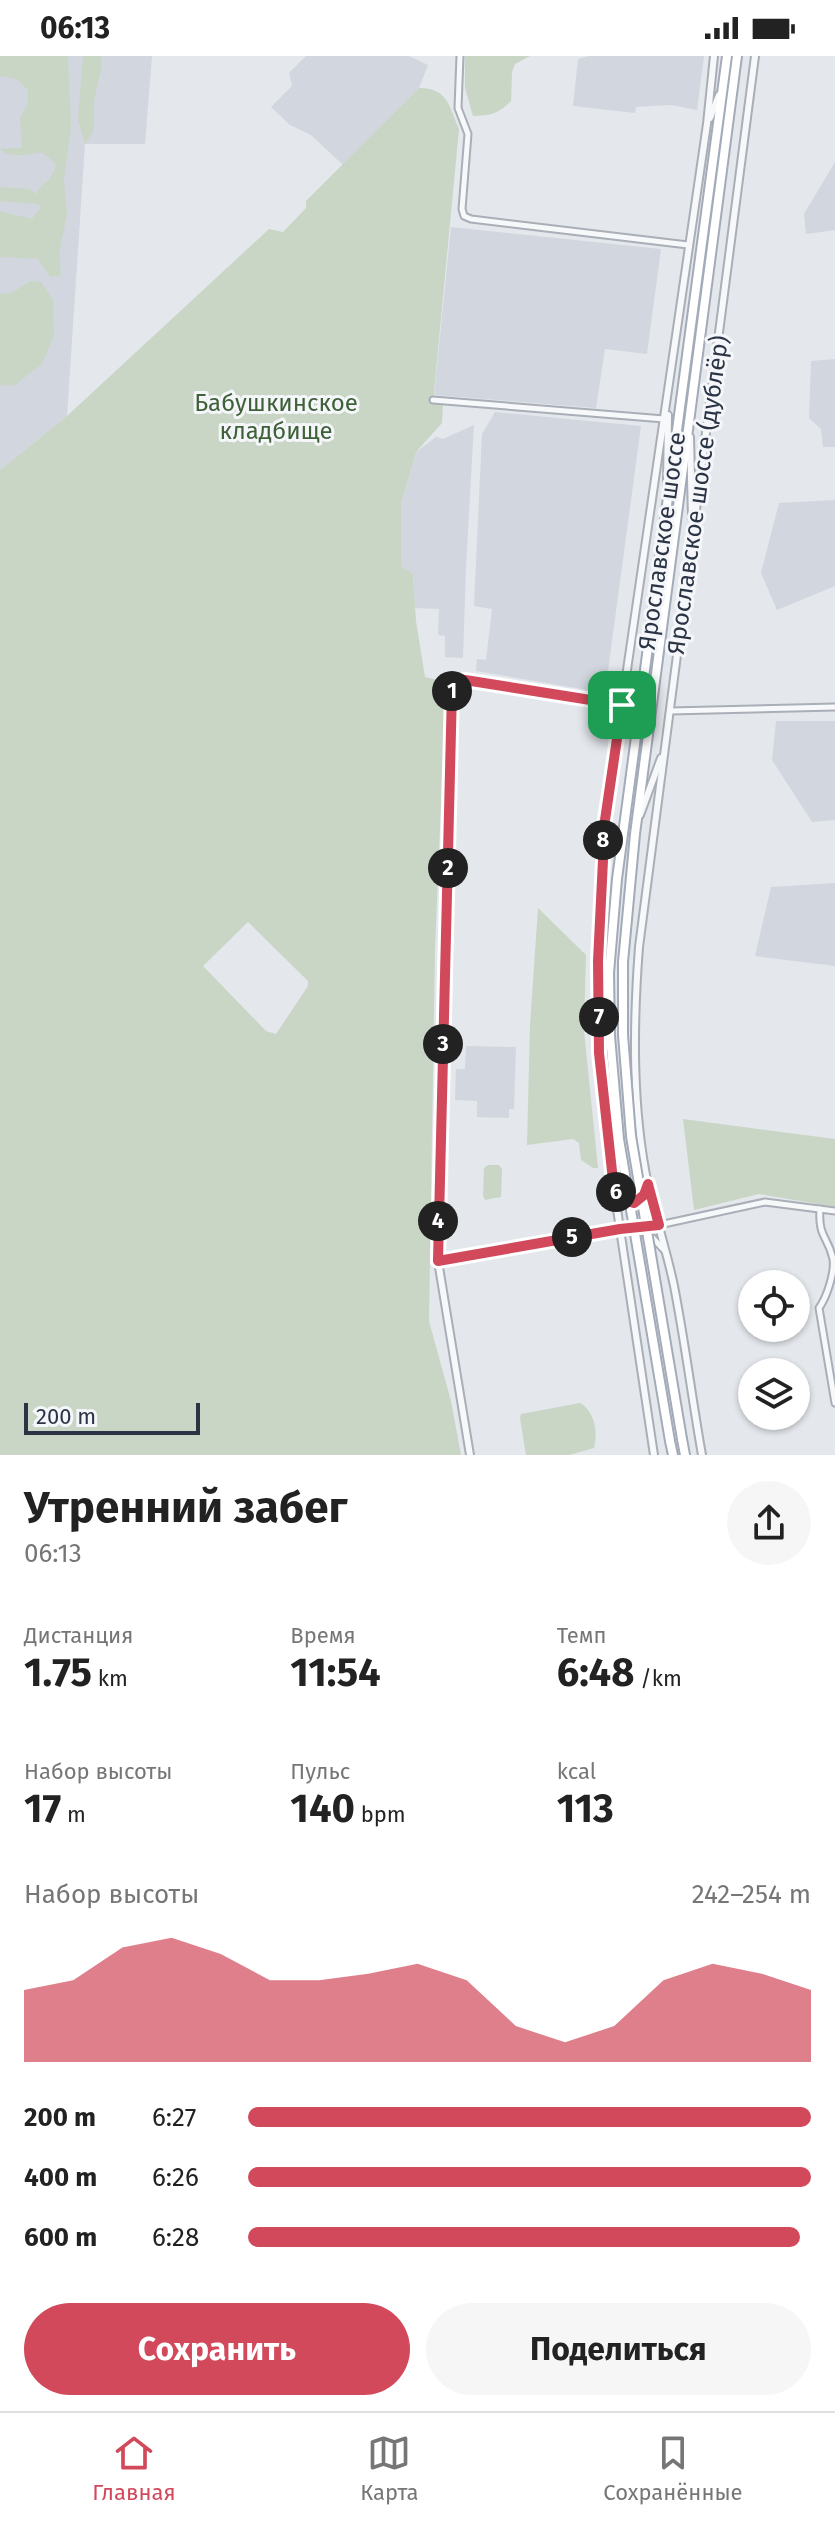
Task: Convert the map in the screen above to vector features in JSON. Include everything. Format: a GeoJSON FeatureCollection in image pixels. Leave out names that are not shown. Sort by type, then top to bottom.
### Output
{"type":"FeatureCollection","features":[{"type":"Feature","properties":{"kind":"main road","name":"Ярославское шоссе"},"geometry":{"type":"LineString","coordinates":[[673,1455],[619,1139],[610,1036],[609,973],[617,879],[727,56]]}},
{"type":"Feature","properties":{"kind":"main road","name":"Ярославское шоссе"},"geometry":{"type":"LineString","coordinates":[[685,1455],[631,1136],[623,1035],[623,950],[635,834],[737,56]]}},
{"type":"Feature","properties":{"kind":"street"},"geometry":{"type":"LineString","coordinates":[[460,56],[458,108],[468,134],[464,216],[688,245]]}},
{"type":"Feature","properties":{"kind":"street","name":"Ярославское шоссе (дублёр)"},"geometry":{"type":"LineString","coordinates":[[654,1455],[614,1189],[599,1053],[598,961],[605,820],[707,124],[714,56]]}},
{"type":"Feature","properties":{"kind":"street","name":"Ярославское шоссе (дублёр)"},"geometry":{"type":"LineString","coordinates":[[702,1455],[668,1255],[648,1184],[639,1113],[635,994],[755,56]]}},
{"type":"Feature","properties":{"kind":"street"},"geometry":{"type":"LineString","coordinates":[[707,124],[724,84]]}},
{"type":"Feature","properties":{"kind":"street"},"geometry":{"type":"LineString","coordinates":[[433,400],[664,419]]}},
{"type":"Feature","properties":{"kind":"street"},"geometry":{"type":"LineString","coordinates":[[667,400],[668,499]]}},
{"type":"Feature","properties":{"kind":"street"},"geometry":{"type":"LineString","coordinates":[[690,419],[694,533]]}},
{"type":"Feature","properties":{"kind":"street"},"geometry":{"type":"LineString","coordinates":[[470,1455],[438,1261],[452,690],[465,680],[622,705]]}},
{"type":"Feature","properties":{"kind":"street"},"geometry":{"type":"LineString","coordinates":[[670,711],[835,707]]}},
{"type":"Feature","properties":{"kind":"street"},"geometry":{"type":"LineString","coordinates":[[635,834],[665,749]]}},
{"type":"Feature","properties":{"kind":"street"},"geometry":{"type":"LineString","coordinates":[[614,1189],[622,1199],[634,1203],[644,1195],[648,1184]]}},
{"type":"Feature","properties":{"kind":"street"},"geometry":{"type":"LineString","coordinates":[[438,1261],[659,1225],[765,1202],[835,1211]]}},
{"type":"Feature","properties":{"kind":"street"},"geometry":{"type":"LineString","coordinates":[[820,1209],[819,1228],[834,1260],[825,1299],[819,1308],[835,1403]]}},
{"type":"Feature","properties":{"kind":"street"},"geometry":{"type":"LineString","coordinates":[[629,1228],[651,1236],[668,1255]]}},
{"type":"Feature","properties":{"kind":"shaded area"},"geometry":{"type":"Polygon","coordinates":[[[0,56],[152,56],[145,144],[85,144],[67,416],[0,470],[0,56]]]}},
{"type":"Feature","properties":{"kind":"shaded area"},"geometry":{"type":"Polygon","coordinates":[[[306,56],[409,56],[428,65],[419,88],[343,165],[311,135],[290,125],[271,107],[292,86],[289,73],[306,56]]]}},
{"type":"Feature","properties":{"kind":"shaded area"},"geometry":{"type":"Polygon","coordinates":[[[589,56],[704,56],[697,110],[671,105],[636,107],[635,113],[573,106],[578,59],[589,56]]]}},
{"type":"Feature","properties":{"kind":"shaded area"},"geometry":{"type":"Polygon","coordinates":[[[835,162],[835,230],[806,234],[804,214],[835,162]]]}},
{"type":"Feature","properties":{"kind":"shaded area"},"geometry":{"type":"Polygon","coordinates":[[[451,227],[661,249],[647,354],[605,349],[596,408],[434,395],[451,227]]]}},
{"type":"Feature","properties":{"kind":"shaded area"},"geometry":{"type":"Polygon","coordinates":[[[835,359],[835,447],[823,447],[821,429],[809,418],[811,361],[835,359]]]}},
{"type":"Feature","properties":{"kind":"shaded area"},"geometry":{"type":"Polygon","coordinates":[[[495,412],[641,426],[605,693],[476,671],[477,659],[486,660],[492,609],[474,606],[482,434],[495,412]]]}},
{"type":"Feature","properties":{"kind":"shaded area"},"geometry":{"type":"Polygon","coordinates":[[[474,425],[463,658],[445,657],[445,636],[438,635],[439,609],[415,608],[413,574],[401,566],[401,504],[416,452],[436,437],[443,439],[474,425]]]}},
{"type":"Feature","properties":{"kind":"shaded area"},"geometry":{"type":"Polygon","coordinates":[[[835,500],[835,586],[777,610],[761,573],[779,503],[835,500]]]}},
{"type":"Feature","properties":{"kind":"shaded area"},"geometry":{"type":"Polygon","coordinates":[[[776,721],[835,721],[835,820],[812,822],[772,760],[776,721]]]}},
{"type":"Feature","properties":{"kind":"shaded area"},"geometry":{"type":"Polygon","coordinates":[[[835,883],[835,966],[755,956],[771,887],[835,883]]]}},
{"type":"Feature","properties":{"kind":"shaded area"},"geometry":{"type":"Polygon","coordinates":[[[466,1046],[516,1047],[514,1109],[509,1109],[509,1118],[477,1117],[477,1101],[455,1100],[456,1069],[465,1069],[466,1046]]]}},
{"type":"Feature","properties":{"kind":"green space"},"geometry":{"type":"Polygon","coordinates":[[[0,56],[68,56],[71,128],[64,179],[67,215],[59,252],[61,275],[50,277],[38,259],[0,257],[0,211],[32,219],[41,207],[0,201],[0,187],[30,189],[36,194],[51,176],[55,163],[43,153],[9,155],[0,149],[22,148],[20,118],[27,105],[28,90],[17,79],[0,76],[0,56]]]}},
{"type":"Feature","properties":{"kind":"green space"},"geometry":{"type":"Polygon","coordinates":[[[83,56],[101,56],[102,65],[94,101],[94,130],[85,144],[78,119],[83,56]]]}},
{"type":"Feature","properties":{"kind":"green space"},"geometry":{"type":"Polygon","coordinates":[[[465,56],[530,56],[515,64],[511,101],[494,113],[473,116],[465,88],[465,56]]]}},
{"type":"Feature","properties":{"kind":"green space","name":"Бабушкинское кладбище"},"geometry":{"type":"Polygon","coordinates":[[[419,88],[436,91],[446,100],[459,129],[433,402],[443,405],[442,423],[416,452],[401,504],[401,566],[413,574],[416,621],[425,677],[446,682],[435,949],[429,1321],[451,1401],[461,1455],[0,1455],[0,470],[67,416],[269,229],[283,232],[306,208],[306,201],[419,88]],[[248,922],[203,966],[266,1031],[276,1034],[308,986],[308,981],[248,922]]]}},
{"type":"Feature","properties":{"kind":"green space"},"geometry":{"type":"Polygon","coordinates":[[[31,281],[41,282],[53,300],[54,335],[42,364],[15,385],[0,386],[0,294],[11,293],[31,281]]]}},
{"type":"Feature","properties":{"kind":"green space"},"geometry":{"type":"Polygon","coordinates":[[[538,908],[586,955],[584,1031],[598,1168],[581,1160],[579,1143],[573,1139],[527,1145],[530,1025],[538,908]]]}},
{"type":"Feature","properties":{"kind":"green space"},"geometry":{"type":"Polygon","coordinates":[[[683,1119],[835,1139],[835,1207],[759,1194],[694,1210],[683,1119]]]}},
{"type":"Feature","properties":{"kind":"green space"},"geometry":{"type":"Polygon","coordinates":[[[499,1165],[502,1169],[501,1197],[485,1200],[484,1168],[499,1165]]]}},
{"type":"Feature","properties":{"kind":"green space"},"geometry":{"type":"Polygon","coordinates":[[[580,1403],[594,1423],[594,1448],[569,1455],[526,1455],[521,1414],[580,1403]]]}},
{"type":"Feature","properties":{"kind":"route"},"geometry":{"type":"LineString","coordinates":[[465,680],[622,705],[605,820],[600,888],[599,1053],[614,1189],[622,1199],[634,1203],[644,1195],[648,1184],[659,1225],[438,1261],[452,690],[465,680]]}}]}
